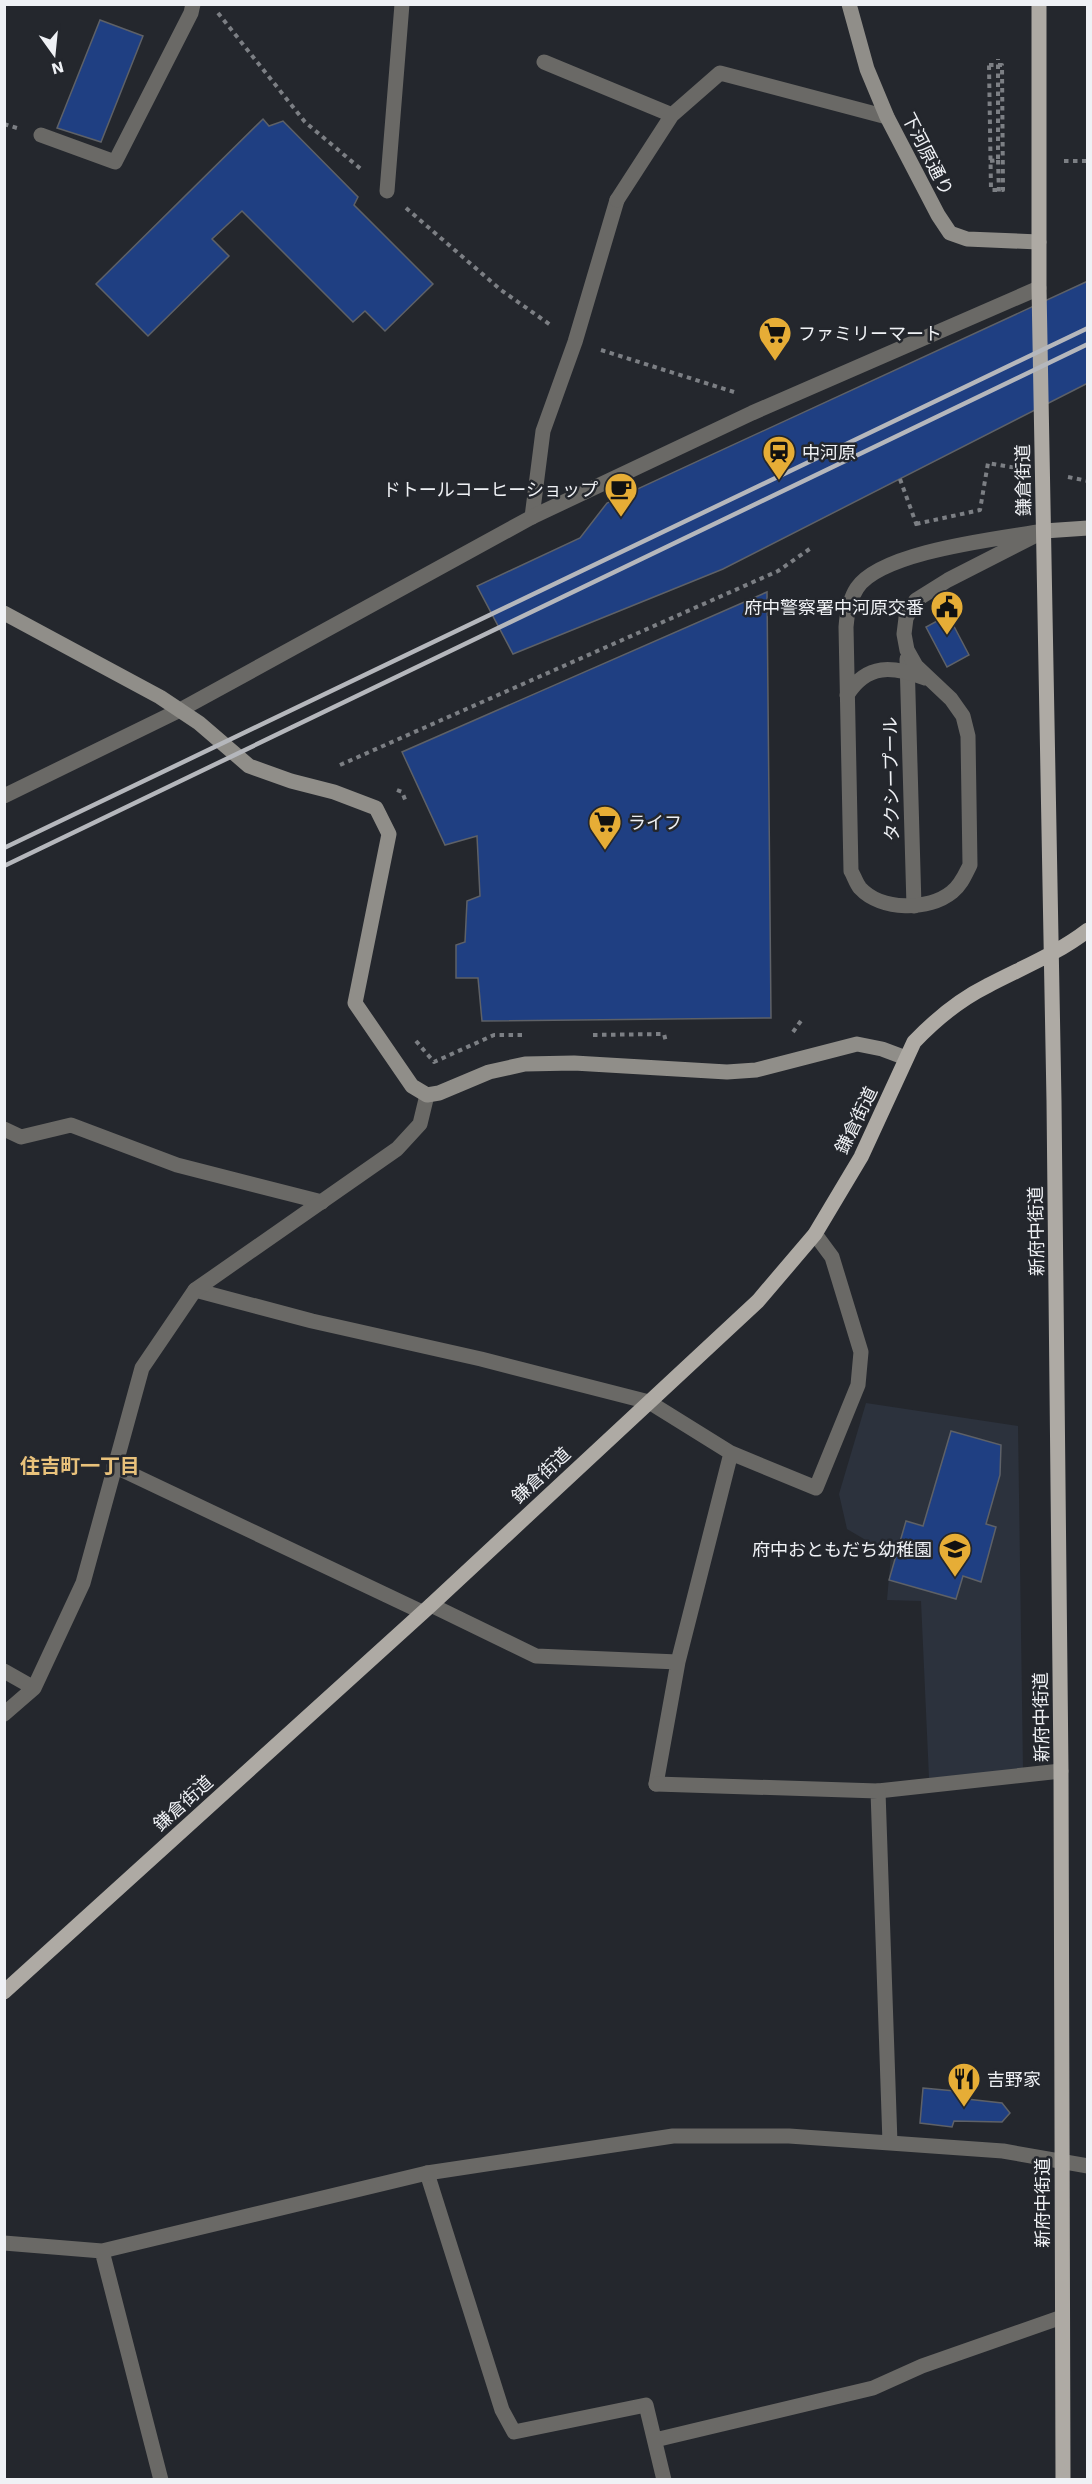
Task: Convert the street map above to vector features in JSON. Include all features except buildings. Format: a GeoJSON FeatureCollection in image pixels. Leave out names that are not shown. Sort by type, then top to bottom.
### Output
{"type":"FeatureCollection","features":[{"type":"Feature","properties":{"kind":"main road","name":"鎌倉街道"},"geometry":{"type":"LineString","coordinates":[[1039,4],[1039,288],[1051,955]]}},
{"type":"Feature","properties":{"kind":"main road","name":"鎌倉街道"},"geometry":{"type":"LineString","coordinates":[[4,1992],[427,1609],[758,1301],[815,1234],[861,1157],[914,1042],[944,1013],[985,987],[1051,955],[1088,930]]}},
{"type":"Feature","properties":{"kind":"main road","name":"新府中街道"},"geometry":{"type":"LineString","coordinates":[[1051,955],[1060,1772],[1063,2480]]}},
{"type":"Feature","properties":{"kind":"street"},"geometry":{"type":"LineString","coordinates":[[40,135],[115,162],[191,14],[193,4]]}},
{"type":"Feature","properties":{"kind":"street"},"geometry":{"type":"LineString","coordinates":[[387,191],[402,4]]}},
{"type":"Feature","properties":{"kind":"street","name":"下河原通り"},"geometry":{"type":"LineString","coordinates":[[849,4],[867,69],[886,117],[938,215],[950,233],[967,240],[1039,242]]}},
{"type":"Feature","properties":{"kind":"street"},"geometry":{"type":"LineString","coordinates":[[544,62],[672,116]]}},
{"type":"Feature","properties":{"kind":"street"},"geometry":{"type":"LineString","coordinates":[[532,517],[543,431],[575,342],[616,200],[672,116],[720,73],[886,117]]}},
{"type":"Feature","properties":{"kind":"street"},"geometry":{"type":"LineString","coordinates":[[4,796],[180,710],[532,517],[774,404],[1039,288]]}},
{"type":"Feature","properties":{"kind":"street"},"geometry":{"type":"LineString","coordinates":[[907,650],[916,666],[951,699],[963,716],[968,736],[970,865],[964,880],[951,893],[929,904],[914,906],[875,899],[860,888],[851,871],[847,695],[848,607],[858,587],[867,579],[876,572],[909,558],[1044,531],[1088,528]]}},
{"type":"Feature","properties":{"kind":"street","name":"タクシープール"},"geometry":{"type":"LineString","coordinates":[[914,906],[908,671],[904,634],[906,618],[916,600],[948,580],[1044,531]]}},
{"type":"Feature","properties":{"kind":"street"},"geometry":{"type":"LineString","coordinates":[[4,614],[160,697],[199,723],[249,766],[375,807],[389,834],[355,1003],[412,1086],[426,1095],[440,1093],[489,1072],[525,1064],[574,1063],[727,1072],[756,1070],[857,1044],[882,1049],[906,1058]]}},
{"type":"Feature","properties":{"kind":"street"},"geometry":{"type":"LineString","coordinates":[[847,695],[854,683],[875,670],[908,671],[929,680]]}},
{"type":"Feature","properties":{"kind":"street"},"geometry":{"type":"LineString","coordinates":[[4,1714],[34,1688],[83,1583],[142,1368],[195,1290],[398,1149],[420,1124],[426,1095]]}},
{"type":"Feature","properties":{"kind":"street"},"geometry":{"type":"LineString","coordinates":[[4,1129],[21,1137],[71,1125],[177,1165],[322,1202]]}},
{"type":"Feature","properties":{"kind":"street"},"geometry":{"type":"LineString","coordinates":[[195,1290],[312,1321],[481,1359],[649,1401],[731,1453],[816,1488],[858,1385],[861,1352],[832,1257],[815,1234]]}},
{"type":"Feature","properties":{"kind":"street"},"geometry":{"type":"LineString","coordinates":[[731,1453],[678,1662],[656,1784],[878,1791],[1060,1772]]}},
{"type":"Feature","properties":{"kind":"street"},"geometry":{"type":"LineString","coordinates":[[114,1466],[427,1609],[536,1656],[678,1662]]}},
{"type":"Feature","properties":{"kind":"street"},"geometry":{"type":"LineString","coordinates":[[4,1671],[34,1688]]}},
{"type":"Feature","properties":{"kind":"street"},"geometry":{"type":"LineString","coordinates":[[878,1791],[890,2143]]}},
{"type":"Feature","properties":{"kind":"street"},"geometry":{"type":"LineString","coordinates":[[4,2243],[102,2251],[427,2173],[673,2136],[789,2136],[1004,2151],[1088,2166]]}},
{"type":"Feature","properties":{"kind":"street"},"geometry":{"type":"LineString","coordinates":[[427,2173],[502,2410],[514,2432],[646,2405],[664,2480]]}},
{"type":"Feature","properties":{"kind":"street"},"geometry":{"type":"LineString","coordinates":[[102,2251],[161,2480]]}},
{"type":"Feature","properties":{"kind":"street"},"geometry":{"type":"LineString","coordinates":[[655,2440],[873,2388],[922,2366],[1062,2317]]}},
{"type":"Feature","properties":{"kind":"path"},"geometry":{"type":"LineString","coordinates":[[998,59],[999,195]]}},
{"type":"Feature","properties":{"kind":"path"},"geometry":{"type":"LineString","coordinates":[[989,65],[1002,65],[1003,190],[991,190],[990,161],[989,65]]}},
{"type":"Feature","properties":{"kind":"path"},"geometry":{"type":"LineString","coordinates":[[990,161],[998,160]]}},
{"type":"Feature","properties":{"kind":"path"},"geometry":{"type":"LineString","coordinates":[[575,342],[774,404]]}},
{"type":"Feature","properties":{"kind":"path"},"geometry":{"type":"LineString","coordinates":[[916,524],[980,510],[988,464]]}},
{"type":"Feature","properties":{"kind":"path"},"geometry":{"type":"LineString","coordinates":[[900,479],[919,532]]}},
{"type":"Feature","properties":{"kind":"path"},"geometry":{"type":"LineString","coordinates":[[344,771],[334,768],[778,571],[811,548]]}},
{"type":"Feature","properties":{"kind":"path"},"geometry":{"type":"LineString","coordinates":[[392,789],[402,792],[409,811]]}},
{"type":"Feature","properties":{"kind":"path"},"geometry":{"type":"LineString","coordinates":[[788,1039],[803,1018]]}},
{"type":"Feature","properties":{"kind":"path"},"geometry":{"type":"LineString","coordinates":[[585,1035],[664,1034],[667,1048]]}},
{"type":"Feature","properties":{"kind":"path"},"geometry":{"type":"LineString","coordinates":[[414,1037],[434,1062],[494,1035],[528,1035]]}},
{"type":"Feature","properties":{"kind":"shaded area","name":"府中おともだち幼稚園"},"geometry":{"type":"Polygon","coordinates":[[[866,1403],[1018,1426],[1023,1770],[929,1778],[921,1601],[887,1600],[891,1555],[847,1529],[839,1494],[866,1403]]]}},
{"type":"Feature","properties":{"kind":"railway"},"geometry":{"type":"LineString","coordinates":[[4,848],[1088,328]]}},
{"type":"Feature","properties":{"kind":"railway"},"geometry":{"type":"LineString","coordinates":[[4,866],[1088,344]]}},
{"type":"Feature","properties":{"kind":"place","name":"ファミリーマート"},"geometry":{"type":"Point","coordinates":[775,362]}},
{"type":"Feature","properties":{"kind":"place","name":"中河原"},"geometry":{"type":"Point","coordinates":[779,481]}},
{"type":"Feature","properties":{"kind":"place","name":"ドトールコーヒーショップ"},"geometry":{"type":"Point","coordinates":[621,518]}},
{"type":"Feature","properties":{"kind":"place","name":"府中警察署中河原交番"},"geometry":{"type":"Point","coordinates":[947,636]}},
{"type":"Feature","properties":{"kind":"place","name":"ライフ"},"geometry":{"type":"Point","coordinates":[605,851]}},
{"type":"Feature","properties":{"kind":"place","name":"府中おともだち幼稚園"},"geometry":{"type":"Point","coordinates":[955,1578]}},
{"type":"Feature","properties":{"kind":"place","name":"吉野家"},"geometry":{"type":"Point","coordinates":[964,2108]}},
{"type":"Feature","properties":{"kind":"district","name":"住吉町一丁目"},"geometry":{"type":"Point","coordinates":[80,1466]}}]}
